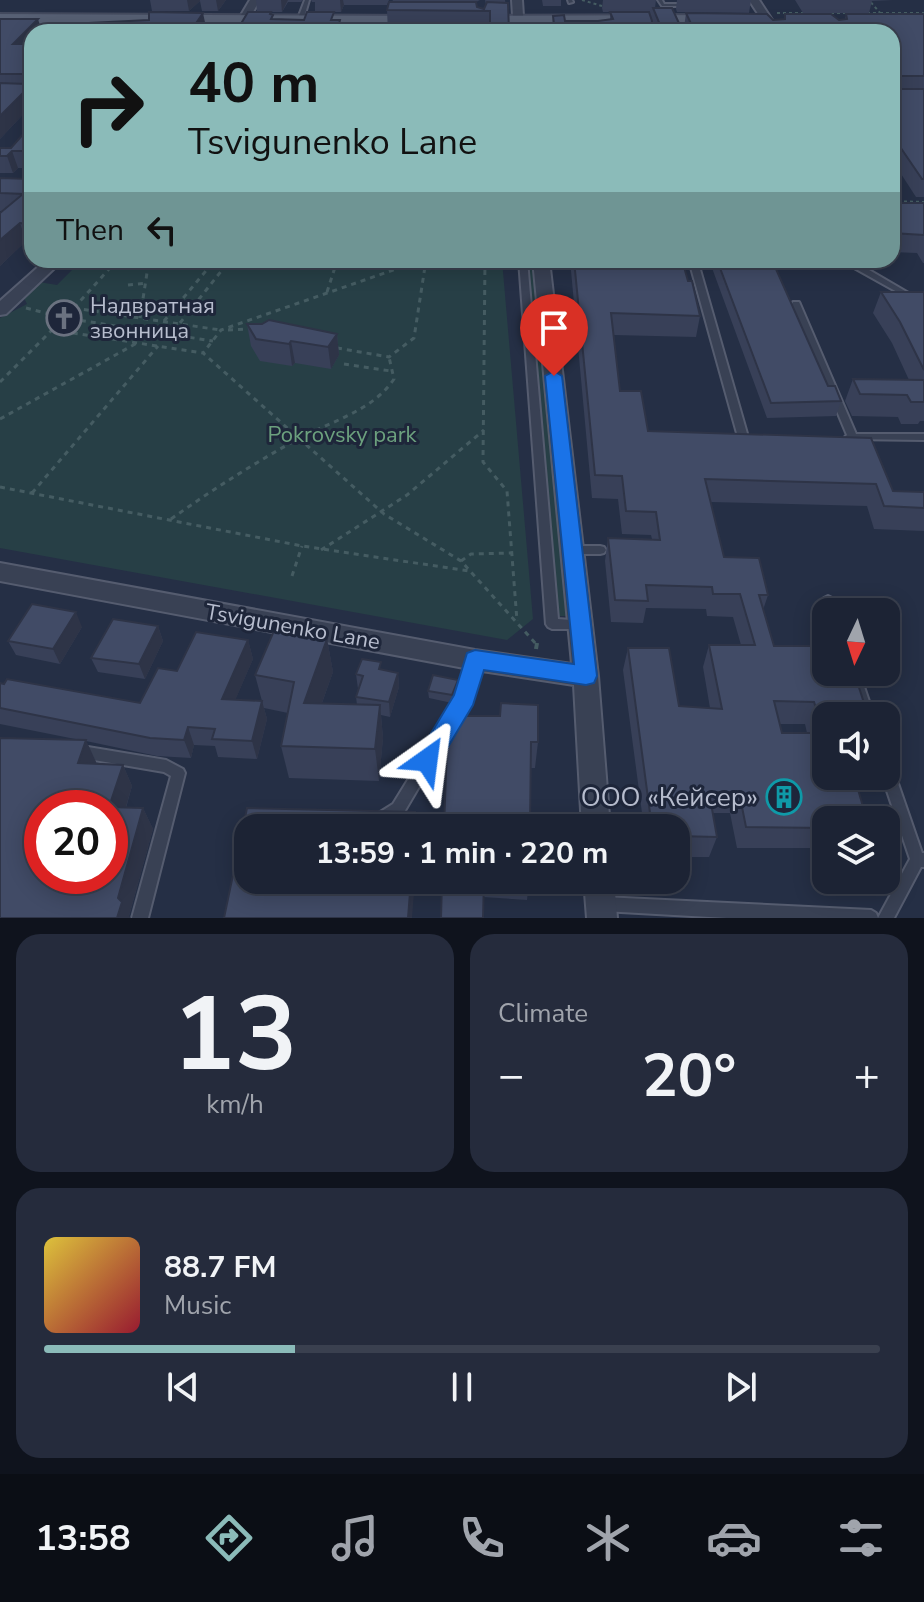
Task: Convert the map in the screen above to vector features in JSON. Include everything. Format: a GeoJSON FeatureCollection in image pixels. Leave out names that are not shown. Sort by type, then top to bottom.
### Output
{"type":"FeatureCollection","features":[{"type":"Feature","properties":{"kind":"main road"},"geometry":{"type":"LineString","coordinates":[[0,19],[190,18],[227,24]]}},
{"type":"Feature","properties":{"kind":"main road"},"geometry":{"type":"LineString","coordinates":[[719,24],[791,20]]}},
{"type":"Feature","properties":{"kind":"main road"},"geometry":{"type":"LineString","coordinates":[[263,24],[300,21],[353,24]]}},
{"type":"Feature","properties":{"kind":"main road"},"geometry":{"type":"LineString","coordinates":[[410,24],[481,21],[503,24]]}},
{"type":"Feature","properties":{"kind":"street"},"geometry":{"type":"LineString","coordinates":[[240,24],[255,0]]}},
{"type":"Feature","properties":{"kind":"street"},"geometry":{"type":"LineString","coordinates":[[517,0],[518,24]]}},
{"type":"Feature","properties":{"kind":"street"},"geometry":{"type":"LineString","coordinates":[[754,0],[772,22]]}},
{"type":"Feature","properties":{"kind":"street"},"geometry":{"type":"LineString","coordinates":[[0,310],[46,268]]}},
{"type":"Feature","properties":{"kind":"street"},"geometry":{"type":"LineString","coordinates":[[542,268],[581,624],[595,814]]}},
{"type":"Feature","properties":{"kind":"street","name":"Tsvigunenko Lane"},"geometry":{"type":"LineString","coordinates":[[0,572],[475,660],[586,676]]}},
{"type":"Feature","properties":{"kind":"lane"},"geometry":{"type":"LineString","coordinates":[[300,21],[307,0]]}},
{"type":"Feature","properties":{"kind":"lane"},"geometry":{"type":"LineString","coordinates":[[660,0],[662,5],[706,5],[704,0]]}},
{"type":"Feature","properties":{"kind":"lane"},"geometry":{"type":"LineString","coordinates":[[524,268],[552,624],[581,624]]}},
{"type":"Feature","properties":{"kind":"lane"},"geometry":{"type":"LineString","coordinates":[[695,268],[743,437]]}},
{"type":"Feature","properties":{"kind":"lane"},"geometry":{"type":"LineString","coordinates":[[859,268],[924,305]]}},
{"type":"Feature","properties":{"kind":"lane"},"geometry":{"type":"LineString","coordinates":[[796,304],[853,437]]}},
{"type":"Feature","properties":{"kind":"lane"},"geometry":{"type":"LineString","coordinates":[[728,437],[758,437]]}},
{"type":"Feature","properties":{"kind":"lane"},"geometry":{"type":"LineString","coordinates":[[838,437],[924,437]]}},
{"type":"Feature","properties":{"kind":"lane"},"geometry":{"type":"LineString","coordinates":[[572,550],[600,550]]}},
{"type":"Feature","properties":{"kind":"lane"},"geometry":{"type":"LineString","coordinates":[[390,814],[398,809],[465,698],[475,660]]}},
{"type":"Feature","properties":{"kind":"lane"},"geometry":{"type":"LineString","coordinates":[[63,750],[166,766],[178,773],[140,918]]}},
{"type":"Feature","properties":{"kind":"lane"},"geometry":{"type":"LineString","coordinates":[[886,918],[920,860],[894,790]]}},
{"type":"Feature","properties":{"kind":"lane"},"geometry":{"type":"LineString","coordinates":[[601,901],[762,915],[871,918]]}},
{"type":"Feature","properties":{"kind":"path"},"geometry":{"type":"LineString","coordinates":[[869,0],[880,13]]}},
{"type":"Feature","properties":{"kind":"path"},"geometry":{"type":"LineString","coordinates":[[772,22],[880,13],[924,13]]}},
{"type":"Feature","properties":{"kind":"path"},"geometry":{"type":"LineString","coordinates":[[900,201],[924,202]]}},
{"type":"Feature","properties":{"kind":"path"},"geometry":{"type":"LineString","coordinates":[[110,268],[74,308],[221,330],[261,328]]}},
{"type":"Feature","properties":{"kind":"path"},"geometry":{"type":"LineString","coordinates":[[140,318],[148,268]]}},
{"type":"Feature","properties":{"kind":"path"},"geometry":{"type":"LineString","coordinates":[[164,321],[208,268]]}},
{"type":"Feature","properties":{"kind":"path"},"geometry":{"type":"LineString","coordinates":[[179,324],[224,268]]}},
{"type":"Feature","properties":{"kind":"path"},"geometry":{"type":"LineString","coordinates":[[327,293],[335,268]]}},
{"type":"Feature","properties":{"kind":"path"},"geometry":{"type":"LineString","coordinates":[[203,353],[221,330],[400,268]]}},
{"type":"Feature","properties":{"kind":"path"},"geometry":{"type":"LineString","coordinates":[[329,346],[389,357],[414,338],[423,268]]}},
{"type":"Feature","properties":{"kind":"path"},"geometry":{"type":"LineString","coordinates":[[485,268],[483,462],[507,491],[517,621]]}},
{"type":"Feature","properties":{"kind":"path"},"geometry":{"type":"LineString","coordinates":[[128,285],[147,283]]}},
{"type":"Feature","properties":{"kind":"path"},"geometry":{"type":"LineString","coordinates":[[26,308],[57,316]]}},
{"type":"Feature","properties":{"kind":"path"},"geometry":{"type":"LineString","coordinates":[[71,319],[213,341]]}},
{"type":"Feature","properties":{"kind":"path"},"geometry":{"type":"LineString","coordinates":[[0,382],[57,329],[203,353],[384,514],[461,561],[537,643],[535,669]]}},
{"type":"Feature","properties":{"kind":"path"},"geometry":{"type":"LineString","coordinates":[[0,419],[137,343]]}},
{"type":"Feature","properties":{"kind":"path"},"geometry":{"type":"LineString","coordinates":[[32,493],[158,346]]}},
{"type":"Feature","properties":{"kind":"path"},"geometry":{"type":"LineString","coordinates":[[169,520],[231,477],[299,438],[383,396],[394,379],[389,357]]}},
{"type":"Feature","properties":{"kind":"path"},"geometry":{"type":"LineString","coordinates":[[344,364],[392,371]]}},
{"type":"Feature","properties":{"kind":"path"},"geometry":{"type":"LineString","coordinates":[[321,550],[384,514],[453,461],[484,430]]}},
{"type":"Feature","properties":{"kind":"path"},"geometry":{"type":"LineString","coordinates":[[0,487],[321,550],[469,571]]}},
{"type":"Feature","properties":{"kind":"path"},"geometry":{"type":"LineString","coordinates":[[292,576],[302,546]]}},
{"type":"Feature","properties":{"kind":"path"},"geometry":{"type":"LineString","coordinates":[[461,561],[471,554],[511,553]]}},
{"type":"Feature","properties":{"kind":"green space","name":"Pokrovsky park"},"geometry":{"type":"Polygon","coordinates":[[[74,268],[503,268],[533,619],[507,640],[0,548],[0,318],[27,304],[23,296],[39,282],[57,285],[74,268]]]}},
{"type":"Feature","properties":{"kind":"green space"},"geometry":{"type":"Polygon","coordinates":[[[528,268],[535,268],[569,616],[558,616],[528,268]]]}},
{"type":"Feature","properties":{"kind":"building"},"geometry":{"type":"Polygon","coordinates":[[[389,2],[476,2],[477,7],[484,9],[487,2],[508,3],[509,24],[490,24],[490,11],[387,10],[389,2]]]}},
{"type":"Feature","properties":{"kind":"building"},"geometry":{"type":"Polygon","coordinates":[[[653,8],[672,8],[679,24],[660,24],[653,8]]]}},
{"type":"Feature","properties":{"kind":"building"},"geometry":{"type":"Polygon","coordinates":[[[149,12],[203,13],[195,24],[69,24],[149,20],[149,12]]]}},
{"type":"Feature","properties":{"kind":"building"},"geometry":{"type":"Polygon","coordinates":[[[248,12],[271,12],[271,19],[304,20],[307,12],[334,12],[331,20],[340,20],[339,24],[241,24],[248,12]]]}},
{"type":"Feature","properties":{"kind":"building"},"geometry":{"type":"Polygon","coordinates":[[[610,12],[649,12],[652,21],[652,24],[554,24],[553,16],[564,15],[565,21],[613,19],[610,12]]]}},
{"type":"Feature","properties":{"kind":"building"},"geometry":{"type":"Polygon","coordinates":[[[686,13],[767,14],[773,20],[785,19],[785,14],[831,14],[839,20],[847,19],[846,14],[924,14],[924,76],[900,76],[900,24],[691,24],[686,13]]]}},
{"type":"Feature","properties":{"kind":"building"},"geometry":{"type":"Polygon","coordinates":[[[0,19],[38,19],[33,24],[24,24],[24,33],[13,44],[24,44],[24,74],[0,74],[0,19]]]}},
{"type":"Feature","properties":{"kind":"building"},"geometry":{"type":"Polygon","coordinates":[[[0,83],[24,84],[24,92],[0,116],[0,83]]]}},
{"type":"Feature","properties":{"kind":"building"},"geometry":{"type":"Polygon","coordinates":[[[900,89],[924,89],[922,179],[900,147],[900,89]]]}},
{"type":"Feature","properties":{"kind":"building"},"geometry":{"type":"Polygon","coordinates":[[[24,133],[24,151],[12,151],[7,156],[0,156],[0,148],[11,148],[24,133]]]}},
{"type":"Feature","properties":{"kind":"building"},"geometry":{"type":"Polygon","coordinates":[[[0,178],[24,179],[24,224],[20,223],[0,240],[0,213],[23,194],[0,193],[0,178]]]}},
{"type":"Feature","properties":{"kind":"building"},"geometry":{"type":"Polygon","coordinates":[[[900,203],[924,203],[924,235],[900,234],[900,203]]]}},
{"type":"Feature","properties":{"kind":"building"},"geometry":{"type":"Polygon","coordinates":[[[575,268],[684,268],[688,281],[692,281],[700,316],[611,313],[620,391],[641,391],[648,431],[871,438],[893,491],[924,492],[924,508],[884,506],[876,484],[705,479],[724,557],[759,558],[768,595],[759,595],[774,646],[812,646],[812,686],[859,686],[864,702],[774,701],[782,733],[812,733],[812,790],[858,790],[863,806],[812,806],[812,828],[746,827],[739,792],[709,792],[717,837],[690,836],[690,814],[650,814],[628,648],[669,648],[679,706],[722,709],[709,645],[755,645],[740,594],[713,594],[712,587],[646,585],[648,601],[615,600],[608,538],[660,540],[656,512],[626,511],[622,476],[595,475],[575,268]]]}},
{"type":"Feature","properties":{"kind":"building"},"geometry":{"type":"Polygon","coordinates":[[[720,268],[776,268],[828,386],[835,386],[841,401],[771,403],[720,268]]]}},
{"type":"Feature","properties":{"kind":"building"},"geometry":{"type":"Polygon","coordinates":[[[881,292],[924,292],[924,370],[900,322],[881,292]]]}},
{"type":"Feature","properties":{"kind":"building"},"geometry":{"type":"Polygon","coordinates":[[[269,320],[337,334],[328,347],[256,339],[247,324],[262,324],[269,320]]]}},
{"type":"Feature","properties":{"kind":"building"},"geometry":{"type":"Polygon","coordinates":[[[853,379],[924,380],[924,402],[911,402],[907,395],[860,394],[853,379]]]}},
{"type":"Feature","properties":{"kind":"building"},"geometry":{"type":"Polygon","coordinates":[[[32,604],[76,612],[53,649],[8,641],[32,604]]]}},
{"type":"Feature","properties":{"kind":"building"},"geometry":{"type":"Polygon","coordinates":[[[113,619],[158,626],[139,664],[91,658],[113,619]]]}},
{"type":"Feature","properties":{"kind":"building"},"geometry":{"type":"Polygon","coordinates":[[[279,619],[302,623],[298,634],[327,639],[304,703],[380,705],[375,749],[281,746],[294,682],[255,675],[279,619]]]}},
{"type":"Feature","properties":{"kind":"building"},"geometry":{"type":"Polygon","coordinates":[[[196,632],[248,640],[222,699],[262,701],[252,741],[212,739],[215,729],[188,727],[184,740],[150,738],[0,708],[0,683],[4,684],[7,679],[140,703],[158,668],[177,671],[196,632]]]}},
{"type":"Feature","properties":{"kind":"building"},"geometry":{"type":"Polygon","coordinates":[[[362,659],[381,662],[379,669],[398,673],[389,702],[356,697],[363,676],[356,674],[362,659]]]}},
{"type":"Feature","properties":{"kind":"building"},"geometry":{"type":"Polygon","coordinates":[[[433,675],[458,680],[452,695],[428,691],[433,675]]]}},
{"type":"Feature","properties":{"kind":"building"},"geometry":{"type":"Polygon","coordinates":[[[501,703],[538,705],[538,742],[531,742],[530,814],[444,814],[448,716],[500,716],[501,703]]]}},
{"type":"Feature","properties":{"kind":"building"},"geometry":{"type":"Polygon","coordinates":[[[0,738],[86,740],[78,763],[123,765],[115,790],[24,790],[24,894],[119,894],[118,898],[122,902],[117,918],[0,918],[0,738]]]}},
{"type":"Feature","properties":{"kind":"building"},"geometry":{"type":"Polygon","coordinates":[[[128,808],[143,808],[128,862],[128,808]]]}},
{"type":"Feature","properties":{"kind":"building"},"geometry":{"type":"Polygon","coordinates":[[[247,808],[415,812],[415,814],[246,814],[247,808]]]}},
{"type":"Feature","properties":{"kind":"building"},"geometry":{"type":"Polygon","coordinates":[[[234,870],[234,894],[410,894],[408,918],[224,918],[234,870]]]}},
{"type":"Feature","properties":{"kind":"building"},"geometry":{"type":"Polygon","coordinates":[[[442,894],[484,894],[483,918],[441,918],[442,894]]]}},
{"type":"Feature","properties":{"kind":"place","name":"Надвратная звонница"},"geometry":{"type":"Point","coordinates":[64,318]}},
{"type":"Feature","properties":{"kind":"place","name":"ООО «Кейсер»"},"geometry":{"type":"Point","coordinates":[784,797]}},
{"type":"Feature","properties":{"kind":"route"},"geometry":{"type":"LineString","coordinates":[[427,760],[465,698],[475,660],[586,676],[554,376]]}}]}
